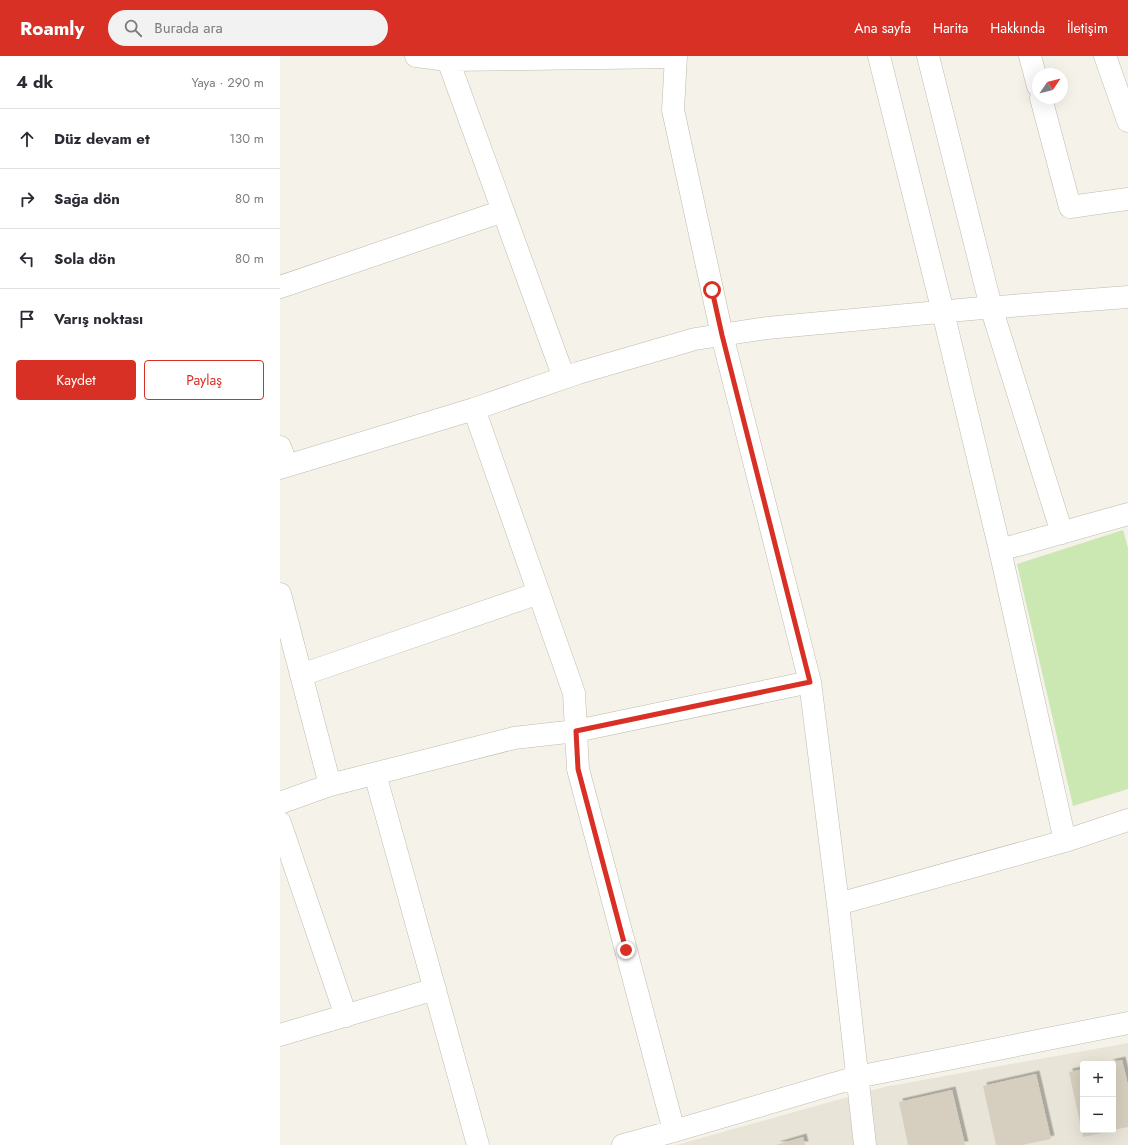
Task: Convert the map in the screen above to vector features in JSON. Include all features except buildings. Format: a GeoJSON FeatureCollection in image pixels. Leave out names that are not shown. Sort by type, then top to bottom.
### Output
{"type":"FeatureCollection","features":[{"type":"Feature","properties":{"kind":"street"},"geometry":{"type":"LineString","coordinates":[[416,56],[448,60],[676,56],[673,110],[722,335],[810,682],[838,904],[865,1145]]}},
{"type":"Feature","properties":{"kind":"street"},"geometry":{"type":"LineString","coordinates":[[879,56],[943,312],[1000,550],[1065,841]]}},
{"type":"Feature","properties":{"kind":"street"},"geometry":{"type":"LineString","coordinates":[[928,56],[991,308],[1062,533]]}},
{"type":"Feature","properties":{"kind":"street"},"geometry":{"type":"LineString","coordinates":[[1030,56],[1033,68]]}},
{"type":"Feature","properties":{"kind":"street"},"geometry":{"type":"LineString","coordinates":[[1105,56],[1128,121]]}},
{"type":"Feature","properties":{"kind":"street"},"geometry":{"type":"LineString","coordinates":[[448,60],[564,378]]}},
{"type":"Feature","properties":{"kind":"street"},"geometry":{"type":"LineString","coordinates":[[1043,104],[1070,207],[1128,199]]}},
{"type":"Feature","properties":{"kind":"street"},"geometry":{"type":"LineString","coordinates":[[280,287],[503,211]]}},
{"type":"Feature","properties":{"kind":"street"},"geometry":{"type":"LineString","coordinates":[[282,460],[474,409],[578,373],[695,339],[767,328],[1128,297]]}},
{"type":"Feature","properties":{"kind":"street"},"geometry":{"type":"LineString","coordinates":[[474,409],[574,693],[578,769],[674,1131]]}},
{"type":"Feature","properties":{"kind":"street"},"geometry":{"type":"LineString","coordinates":[[1000,550],[1128,514]]}},
{"type":"Feature","properties":{"kind":"street"},"geometry":{"type":"LineString","coordinates":[[301,675],[539,593]]}},
{"type":"Feature","properties":{"kind":"street"},"geometry":{"type":"LineString","coordinates":[[280,594],[330,785]]}},
{"type":"Feature","properties":{"kind":"street"},"geometry":{"type":"LineString","coordinates":[[280,803],[330,785],[514,738],[576,731],[810,682]]}},
{"type":"Feature","properties":{"kind":"street"},"geometry":{"type":"LineString","coordinates":[[375,774],[478,1145]]}},
{"type":"Feature","properties":{"kind":"street"},"geometry":{"type":"LineString","coordinates":[[838,904],[1065,841],[1128,820]]}},
{"type":"Feature","properties":{"kind":"street"},"geometry":{"type":"LineString","coordinates":[[280,823],[346,1016]]}},
{"type":"Feature","properties":{"kind":"street"},"geometry":{"type":"LineString","coordinates":[[280,1035],[435,989]]}},
{"type":"Feature","properties":{"kind":"street"},"geometry":{"type":"LineString","coordinates":[[623,1145],[857,1077],[1128,1023]]}},
{"type":"Feature","properties":{"kind":"shaded area"},"geometry":{"type":"Polygon","coordinates":[[[1128,1043],[1128,1145],[676,1145],[884,1087],[1128,1043]]]}},
{"type":"Feature","properties":{"kind":"green space"},"geometry":{"type":"Polygon","coordinates":[[[1123,530],[1128,548],[1128,789],[1073,806],[1017,564],[1123,530]]]}},
{"type":"Feature","properties":{"kind":"route"},"geometry":{"type":"LineString","coordinates":[[626,950],[578,769],[576,731],[810,682],[722,335],[712,290]]}}]}
